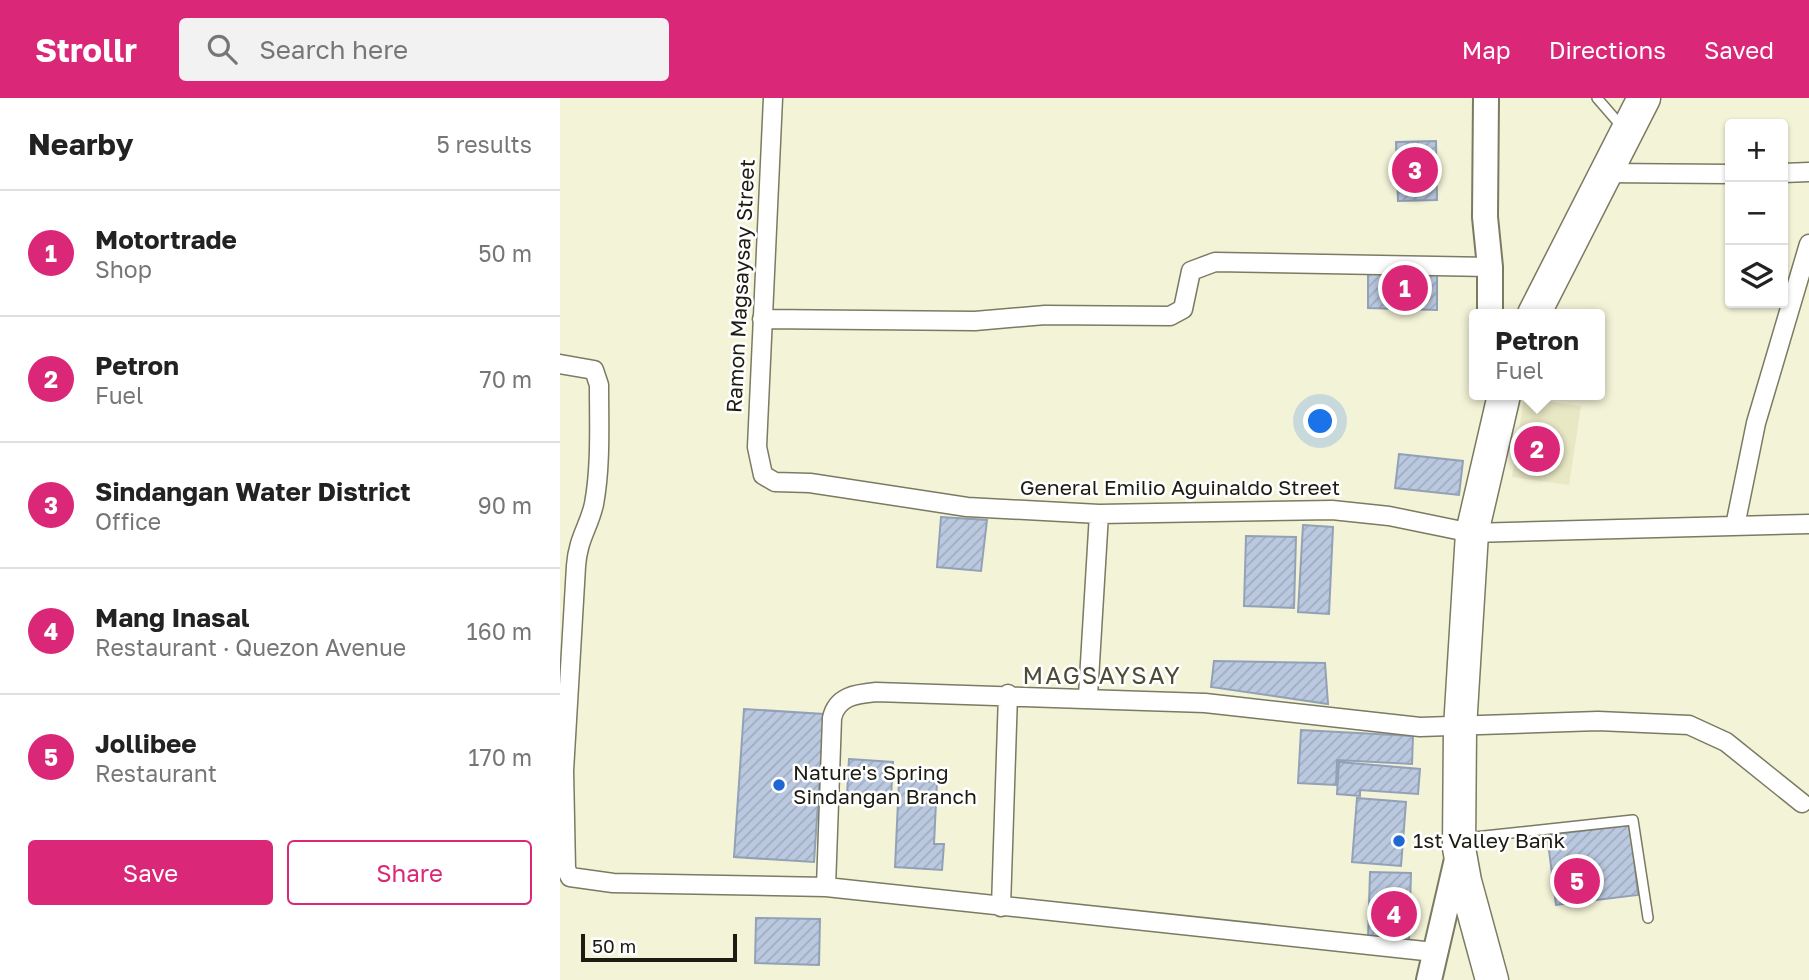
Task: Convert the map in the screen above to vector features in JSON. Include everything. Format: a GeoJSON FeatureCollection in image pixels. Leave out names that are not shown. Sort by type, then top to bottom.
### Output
{"type":"FeatureCollection","features":[{"type":"Feature","properties":{"kind":"highway"},"geometry":{"type":"LineString","coordinates":[[1536,309],[1644,98]]}},
{"type":"Feature","properties":{"kind":"highway"},"geometry":{"type":"LineString","coordinates":[[1492,980],[1465,881],[1460,843],[1460,728],[1472,533],[1503,400]]}},
{"type":"Feature","properties":{"kind":"street","name":"Ramon Magsaysay Street"},"geometry":{"type":"LineString","coordinates":[[763,475],[757,447],[773,98]]}},
{"type":"Feature","properties":{"kind":"street"},"geometry":{"type":"LineString","coordinates":[[1486,98],[1485,217],[1490,267],[1490,309]]}},
{"type":"Feature","properties":{"kind":"street"},"geometry":{"type":"LineString","coordinates":[[1788,173],[1809,172]]}},
{"type":"Feature","properties":{"kind":"street"},"geometry":{"type":"LineString","coordinates":[[1604,173],[1725,174]]}},
{"type":"Feature","properties":{"kind":"street"},"geometry":{"type":"LineString","coordinates":[[1735,526],[1756,423],[1809,244]]}},
{"type":"Feature","properties":{"kind":"street"},"geometry":{"type":"LineString","coordinates":[[762,319],[975,321],[1045,315],[1170,316],[1183,309],[1191,271],[1215,262],[1490,267]]}},
{"type":"Feature","properties":{"kind":"street"},"geometry":{"type":"LineString","coordinates":[[560,364],[594,370],[599,385],[596,487],[593,507],[580,537],[575,580],[564,771],[566,869],[570,877],[613,883],[826,887],[1434,952]]}},
{"type":"Feature","properties":{"kind":"street"},"geometry":{"type":"LineString","coordinates":[[1489,400],[1489,455]]}},
{"type":"Feature","properties":{"kind":"street","name":"General Emilio Aguinaldo Street"},"geometry":{"type":"LineString","coordinates":[[763,475],[775,482],[810,483],[967,506],[1098,514],[1332,510],[1410,519],[1472,533],[1809,524]]}},
{"type":"Feature","properties":{"kind":"street"},"geometry":{"type":"LineString","coordinates":[[1088,696],[1098,514]]}},
{"type":"Feature","properties":{"kind":"street"},"geometry":{"type":"LineString","coordinates":[[826,887],[832,718],[838,704],[855,694],[876,692],[1088,696],[1205,703],[1420,727],[1460,728],[1598,721],[1689,725],[1726,742],[1802,803]]}},
{"type":"Feature","properties":{"kind":"street"},"geometry":{"type":"LineString","coordinates":[[1001,907],[1008,694]]}},
{"type":"Feature","properties":{"kind":"street"},"geometry":{"type":"LineString","coordinates":[[1429,980],[1460,843]]}},
{"type":"Feature","properties":{"kind":"lane"},"geometry":{"type":"LineString","coordinates":[[1597,98],[1626,131]]}},
{"type":"Feature","properties":{"kind":"lane"},"geometry":{"type":"LineString","coordinates":[[1460,843],[1633,820],[1648,918]]}},
{"type":"Feature","properties":{"kind":"shaded area"},"geometry":{"type":"Polygon","coordinates":[[[1524,400],[1581,406],[1569,485],[1512,477],[1524,400]]]}},
{"type":"Feature","properties":{"kind":"building"},"geometry":{"type":"Polygon","coordinates":[[[1436,141],[1437,200],[1398,201],[1396,142],[1436,141]]]}},
{"type":"Feature","properties":{"kind":"building"},"geometry":{"type":"Polygon","coordinates":[[[1368,270],[1437,272],[1437,310],[1368,308],[1368,270]]]}},
{"type":"Feature","properties":{"kind":"building"},"geometry":{"type":"Polygon","coordinates":[[[1399,454],[1463,461],[1459,495],[1395,488],[1399,454]]]}},
{"type":"Feature","properties":{"kind":"building"},"geometry":{"type":"Polygon","coordinates":[[[941,517],[987,520],[981,571],[937,567],[941,517]]]}},
{"type":"Feature","properties":{"kind":"building"},"geometry":{"type":"Polygon","coordinates":[[[1303,525],[1333,527],[1329,614],[1298,612],[1303,525]]]}},
{"type":"Feature","properties":{"kind":"building"},"geometry":{"type":"Polygon","coordinates":[[[1246,536],[1296,537],[1294,608],[1244,606],[1246,536]]]}},
{"type":"Feature","properties":{"kind":"building"},"geometry":{"type":"Polygon","coordinates":[[[1214,661],[1325,663],[1328,704],[1211,687],[1214,661]]]}},
{"type":"Feature","properties":{"kind":"building","name":"Nature's Spring Sindangan Branch"},"geometry":{"type":"Polygon","coordinates":[[[744,709],[824,714],[814,862],[734,857],[744,709]]]}},
{"type":"Feature","properties":{"kind":"building"},"geometry":{"type":"Polygon","coordinates":[[[1301,730],[1413,736],[1412,764],[1337,760],[1336,785],[1298,783],[1301,730]]]}},
{"type":"Feature","properties":{"kind":"building"},"geometry":{"type":"Polygon","coordinates":[[[849,759],[893,762],[891,797],[847,795],[849,759]]]}},
{"type":"Feature","properties":{"kind":"building"},"geometry":{"type":"Polygon","coordinates":[[[1339,762],[1420,769],[1418,794],[1360,790],[1360,796],[1337,794],[1339,762]]]}},
{"type":"Feature","properties":{"kind":"building"},"geometry":{"type":"Polygon","coordinates":[[[899,780],[937,782],[934,844],[944,844],[942,870],[895,867],[899,780]]]}},
{"type":"Feature","properties":{"kind":"building"},"geometry":{"type":"Polygon","coordinates":[[[1357,798],[1406,802],[1401,866],[1352,862],[1357,798]]]}},
{"type":"Feature","properties":{"kind":"building"},"geometry":{"type":"Polygon","coordinates":[[[1630,825],[1638,895],[1556,905],[1547,835],[1630,825]]]}},
{"type":"Feature","properties":{"kind":"building"},"geometry":{"type":"Polygon","coordinates":[[[1370,872],[1411,873],[1409,940],[1368,939],[1370,872]]]}},
{"type":"Feature","properties":{"kind":"building"},"geometry":{"type":"Polygon","coordinates":[[[756,918],[820,919],[819,965],[755,963],[756,918]]]}},
{"type":"Feature","properties":{"kind":"place","name":"Sindangan Water District"},"geometry":{"type":"Point","coordinates":[1415,170]}},
{"type":"Feature","properties":{"kind":"place","name":"Motortrade"},"geometry":{"type":"Point","coordinates":[1405,288]}},
{"type":"Feature","properties":{"kind":"place","name":"Petron"},"geometry":{"type":"Point","coordinates":[1537,449]}},
{"type":"Feature","properties":{"kind":"place","name":"Nature's Spring Sindangan Branch"},"geometry":{"type":"Point","coordinates":[779,785]}},
{"type":"Feature","properties":{"kind":"place","name":"1st Valley Bank"},"geometry":{"type":"Point","coordinates":[1399,841]}},
{"type":"Feature","properties":{"kind":"place","name":"Jollibee"},"geometry":{"type":"Point","coordinates":[1577,881]}},
{"type":"Feature","properties":{"kind":"place","name":"Mang Inasal"},"geometry":{"type":"Point","coordinates":[1394,914]}},
{"type":"Feature","properties":{"kind":"district","name":"MAGSAYSAY"},"geometry":{"type":"Point","coordinates":[1102,676]}}]}
